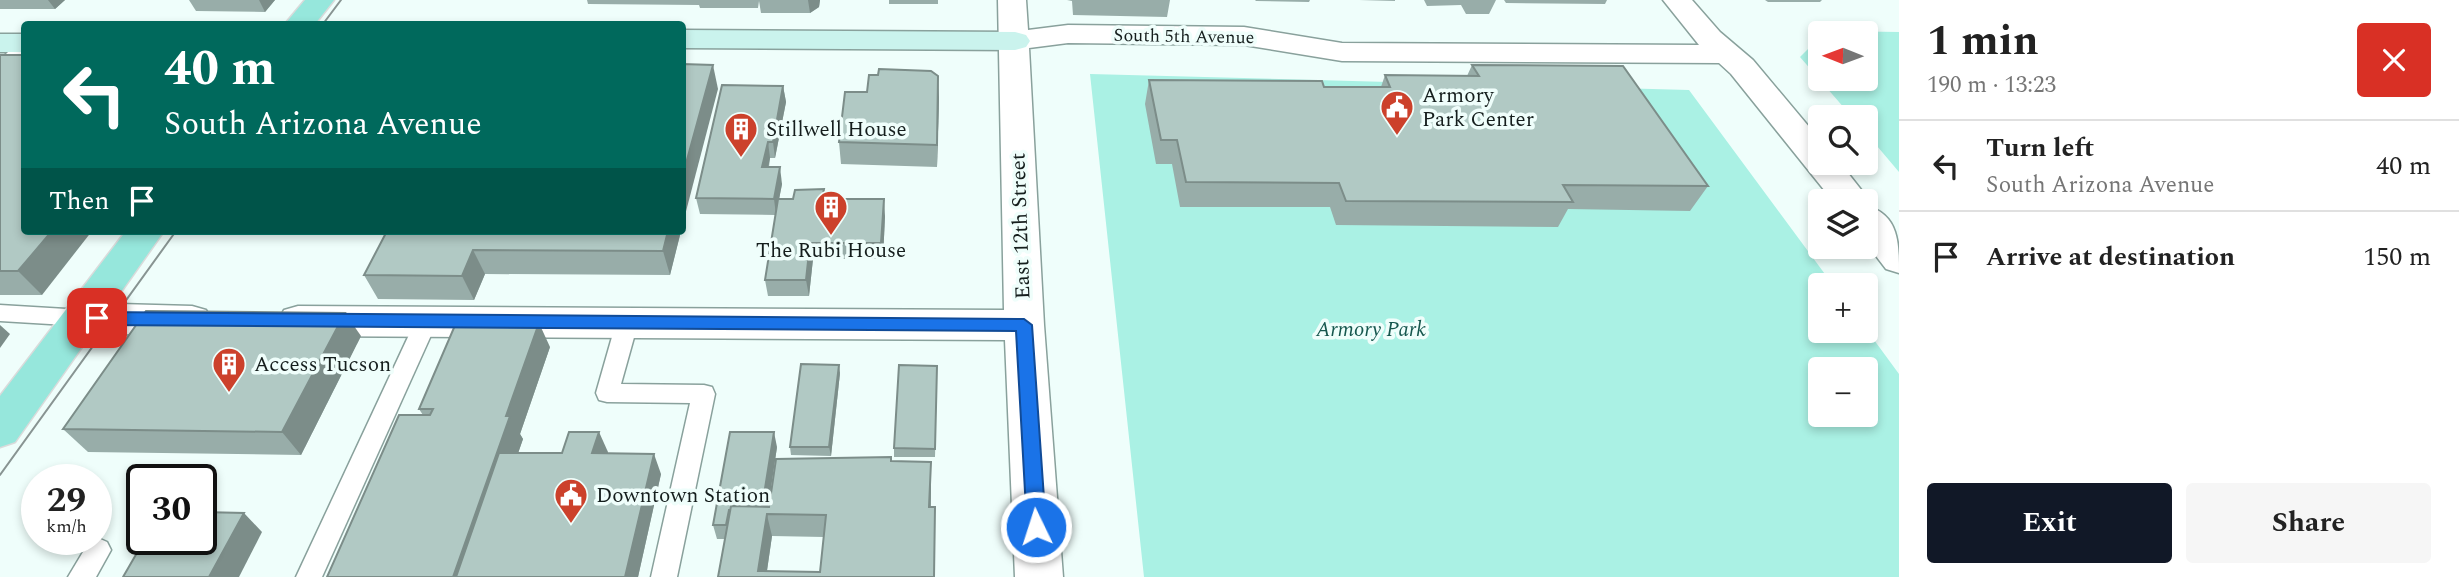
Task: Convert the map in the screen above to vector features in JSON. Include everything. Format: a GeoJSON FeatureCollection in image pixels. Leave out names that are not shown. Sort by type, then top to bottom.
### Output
{"type":"FeatureCollection","features":[{"type":"Feature","properties":{"kind":"main road"},"geometry":{"type":"LineString","coordinates":[[302,21],[320,0]]}},
{"type":"Feature","properties":{"kind":"main road"},"geometry":{"type":"LineString","coordinates":[[0,429],[143,235]]}},
{"type":"Feature","properties":{"kind":"street","name":"East 12th Street"},"geometry":{"type":"LineString","coordinates":[[1012,0],[1024,325],[1040,577]]}},
{"type":"Feature","properties":{"kind":"street"},"geometry":{"type":"LineString","coordinates":[[1676,0],[1697,25],[1742,67],[1842,189]]}},
{"type":"Feature","properties":{"kind":"street","name":"South 5th Avenue"},"geometry":{"type":"LineString","coordinates":[[686,39],[1014,41],[1068,34],[1244,36],[1342,52],[1727,54]]}},
{"type":"Feature","properties":{"kind":"street"},"geometry":{"type":"LineString","coordinates":[[0,43],[21,45]]}},
{"type":"Feature","properties":{"kind":"street"},"geometry":{"type":"LineString","coordinates":[[1878,233],[1899,259]]}},
{"type":"Feature","properties":{"kind":"street"},"geometry":{"type":"LineString","coordinates":[[83,318],[1024,325]]}},
{"type":"Feature","properties":{"kind":"lane"},"geometry":{"type":"LineString","coordinates":[[0,69],[21,48]]}},
{"type":"Feature","properties":{"kind":"lane"},"geometry":{"type":"LineString","coordinates":[[0,313],[83,318]]}},
{"type":"Feature","properties":{"kind":"lane"},"geometry":{"type":"LineString","coordinates":[[309,577],[426,322]]}},
{"type":"Feature","properties":{"kind":"lane"},"geometry":{"type":"LineString","coordinates":[[627,323],[607,393],[704,394],[664,577]]}},
{"type":"Feature","properties":{"kind":"lane"},"geometry":{"type":"LineString","coordinates":[[81,577],[95,555]]}},
{"type":"Feature","properties":{"kind":"green space"},"geometry":{"type":"Polygon","coordinates":[[[1878,32],[1899,32],[1899,172],[1878,147],[1878,105],[1842,105],[1829,91],[1878,91],[1878,32]]]}},
{"type":"Feature","properties":{"kind":"green space"},"geometry":{"type":"Polygon","coordinates":[[[1808,49],[1808,66],[1800,57],[1808,49]]]}},
{"type":"Feature","properties":{"kind":"green space","name":"Armory Park"},"geometry":{"type":"Polygon","coordinates":[[[1090,74],[1689,90],[1808,251],[1808,259],[1814,259],[1824,273],[1808,273],[1808,343],[1876,343],[1899,374],[1899,577],[1144,577],[1090,74]]]}},
{"type":"Feature","properties":{"kind":"building"},"geometry":{"type":"Polygon","coordinates":[[[0,55],[21,55],[21,235],[49,235],[18,271],[0,271],[0,55]]]}},
{"type":"Feature","properties":{"kind":"building"},"geometry":{"type":"Polygon","coordinates":[[[686,64],[713,65],[686,163],[686,64]]]}},
{"type":"Feature","properties":{"kind":"building","name":"Armory Park Center"},"geometry":{"type":"Polygon","coordinates":[[[1472,65],[1623,66],[1708,186],[1563,185],[1573,202],[1346,201],[1339,183],[1186,182],[1177,140],[1161,140],[1149,80],[1322,81],[1324,87],[1390,87],[1385,75],[1479,76],[1472,65]]]}},
{"type":"Feature","properties":{"kind":"building"},"geometry":{"type":"Polygon","coordinates":[[[879,69],[931,71],[938,76],[937,145],[839,142],[845,92],[867,92],[869,75],[878,75],[879,69]]]}},
{"type":"Feature","properties":{"kind":"building","name":"Stillwell House"},"geometry":{"type":"Polygon","coordinates":[[[722,85],[783,86],[773,142],[768,142],[762,167],[780,167],[774,199],[696,198],[722,85]]]}},
{"type":"Feature","properties":{"kind":"building","name":"The Rubi House"},"geometry":{"type":"Polygon","coordinates":[[[824,189],[822,199],[884,199],[881,243],[810,243],[806,280],[765,280],[778,199],[793,199],[795,190],[824,189]]]}},
{"type":"Feature","properties":{"kind":"building"},"geometry":{"type":"Polygon","coordinates":[[[385,235],[667,235],[663,251],[473,250],[462,276],[364,275],[385,235]]]}},
{"type":"Feature","properties":{"kind":"building","name":"Access Tucson"},"geometry":{"type":"Polygon","coordinates":[[[146,311],[345,313],[282,432],[63,429],[146,311]]]}},
{"type":"Feature","properties":{"kind":"building"},"geometry":{"type":"Polygon","coordinates":[[[456,323],[539,323],[506,416],[510,416],[453,577],[327,577],[399,415],[430,415],[433,409],[419,409],[456,323]]]}},
{"type":"Feature","properties":{"kind":"building"},"geometry":{"type":"Polygon","coordinates":[[[801,364],[839,365],[829,447],[790,447],[801,364]]]}},
{"type":"Feature","properties":{"kind":"building"},"geometry":{"type":"Polygon","coordinates":[[[899,365],[937,366],[935,449],[894,448],[899,365]]]}},
{"type":"Feature","properties":{"kind":"building","name":"Downtown Station"},"geometry":{"type":"Polygon","coordinates":[[[569,432],[599,432],[592,453],[654,454],[625,577],[456,577],[499,453],[562,453],[569,432]]]}},
{"type":"Feature","properties":{"kind":"building"},"geometry":{"type":"Polygon","coordinates":[[[730,432],[774,432],[762,507],[731,506],[726,525],[713,525],[730,432]]]}},
{"type":"Feature","properties":{"kind":"building"},"geometry":{"type":"Polygon","coordinates":[[[891,457],[891,461],[931,462],[929,507],[935,507],[934,577],[718,577],[731,506],[769,507],[776,459],[891,457]],[[767,514],[758,571],[820,572],[826,515],[767,514]]]}},
{"type":"Feature","properties":{"kind":"building"},"geometry":{"type":"Polygon","coordinates":[[[217,512],[244,513],[209,577],[123,577],[136,555],[217,555],[217,512]]]}},
{"type":"Feature","properties":{"kind":"tram line"},"geometry":{"type":"LineString","coordinates":[[325,21],[341,0]]}},
{"type":"Feature","properties":{"kind":"tram line"},"geometry":{"type":"LineString","coordinates":[[0,475],[173,235]]}},
{"type":"Feature","properties":{"kind":"place","name":"Armory Park Center"},"geometry":{"type":"Point","coordinates":[1397,137]}},
{"type":"Feature","properties":{"kind":"place","name":"Stillwell House"},"geometry":{"type":"Point","coordinates":[741,159]}},
{"type":"Feature","properties":{"kind":"place","name":"The Rubi House"},"geometry":{"type":"Point","coordinates":[831,237]}},
{"type":"Feature","properties":{"kind":"place","name":"Access Tucson"},"geometry":{"type":"Point","coordinates":[229,394]}},
{"type":"Feature","properties":{"kind":"place","name":"Downtown Station"},"geometry":{"type":"Point","coordinates":[571,525]}},
{"type":"Feature","properties":{"kind":"route"},"geometry":{"type":"LineString","coordinates":[[97,318],[160,321],[1024,325],[1036,527]]}}]}
